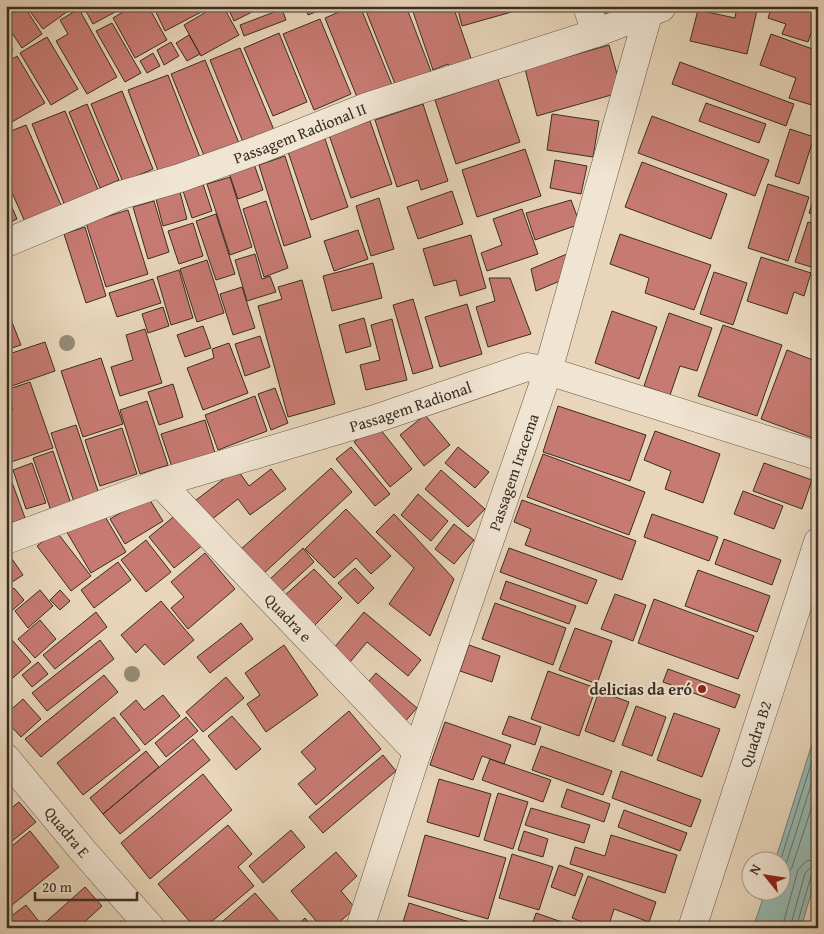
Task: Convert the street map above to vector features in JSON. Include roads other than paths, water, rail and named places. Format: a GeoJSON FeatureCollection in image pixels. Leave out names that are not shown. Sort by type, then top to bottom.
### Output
{"type":"FeatureCollection","features":[{"type":"Feature","properties":{"kind":"street"},"geometry":{"type":"LineString","coordinates":[[588,6],[596,33]]}},
{"type":"Feature","properties":{"kind":"street","name":"Passagem Radional II"},"geometry":{"type":"LineString","coordinates":[[6,243],[121,195],[180,178],[369,106],[596,33],[657,9]]}},
{"type":"Feature","properties":{"kind":"street","name":"Passagem Iracema"},"geometry":{"type":"LineString","coordinates":[[360,928],[417,752],[548,371],[657,9]]}},
{"type":"Feature","properties":{"kind":"street","name":"Passagem Radional"},"geometry":{"type":"LineString","coordinates":[[6,540],[160,483],[375,419],[527,367],[548,371],[818,456]]}},
{"type":"Feature","properties":{"kind":"street","name":"Quadra e"},"geometry":{"type":"LineString","coordinates":[[160,483],[417,752]]}},
{"type":"Feature","properties":{"kind":"street","name":"Quadra B2"},"geometry":{"type":"LineString","coordinates":[[692,928],[818,542]]}},
{"type":"Feature","properties":{"kind":"street","name":"Quadra E"},"geometry":{"type":"LineString","coordinates":[[6,758],[84,852],[151,928]]}},
{"type":"Feature","properties":{"kind":"water"},"geometry":{"type":"Polygon","coordinates":[[[818,725],[818,870],[801,928],[753,928],[762,902],[792,902],[792,852],[778,852],[818,725]]]}},
{"type":"Feature","properties":{"kind":"place","name":"delicias da eró"},"geometry":{"type":"Point","coordinates":[702,689]}}]}
